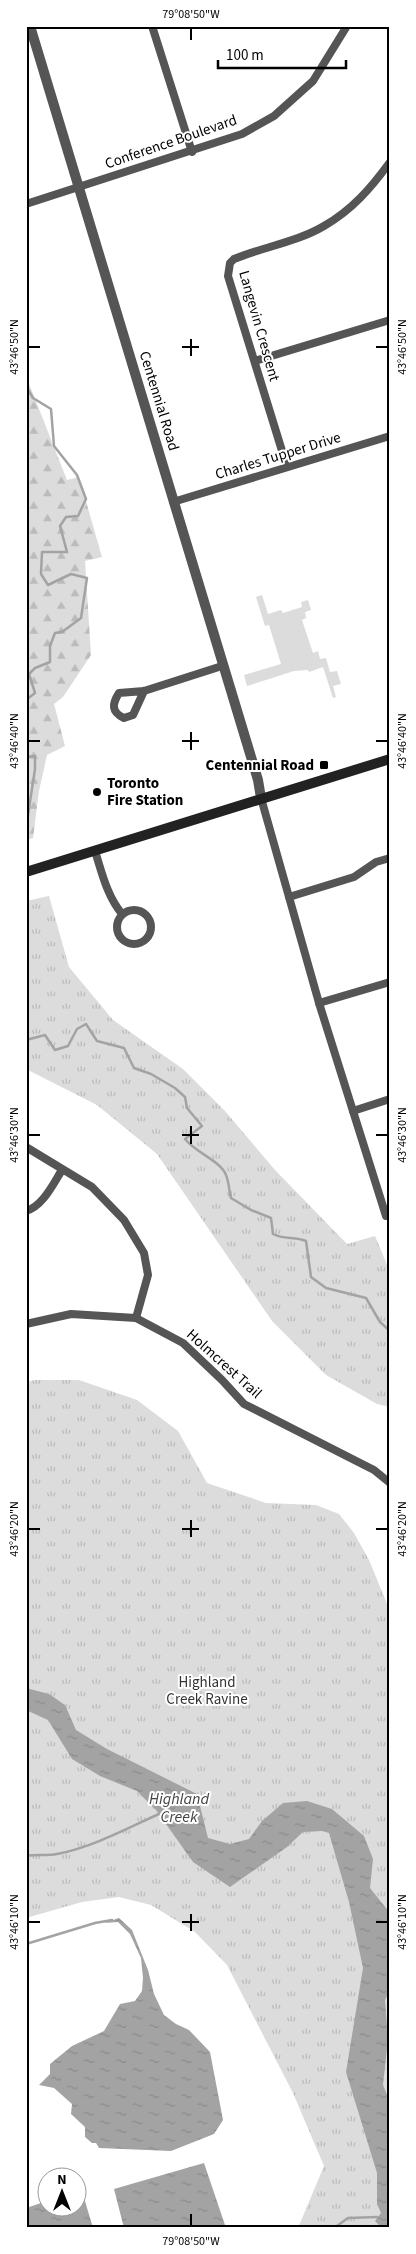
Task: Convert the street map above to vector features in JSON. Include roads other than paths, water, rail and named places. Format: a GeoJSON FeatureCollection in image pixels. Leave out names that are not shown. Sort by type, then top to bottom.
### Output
{"type":"FeatureCollection","features":[{"type":"Feature","properties":{"kind":"main road"},"geometry":{"type":"LineString","coordinates":[[26,872],[390,759]]}},
{"type":"Feature","properties":{"kind":"street","name":"Centennial Road"},"geometry":{"type":"LineString","coordinates":[[30,26],[258,780],[261,798],[319,1003],[388,1216]]}},
{"type":"Feature","properties":{"kind":"street"},"geometry":{"type":"LineString","coordinates":[[152,26],[192,152]]}},
{"type":"Feature","properties":{"kind":"street","name":"Conference Boulevard"},"geometry":{"type":"LineString","coordinates":[[26,204],[192,152],[242,134],[274,116],[313,81],[347,26]]}},
{"type":"Feature","properties":{"kind":"street","name":"Langevin Crescent"},"geometry":{"type":"LineString","coordinates":[[287,467],[228,276],[230,263],[249,253],[291,240],[323,227],[352,207],[375,183],[390,162]]}},
{"type":"Feature","properties":{"kind":"street"},"geometry":{"type":"LineString","coordinates":[[255,361],[390,320]]}},
{"type":"Feature","properties":{"kind":"street","name":"Charles Tupper Drive"},"geometry":{"type":"LineString","coordinates":[[173,502],[390,436]]}},
{"type":"Feature","properties":{"kind":"street"},"geometry":{"type":"LineString","coordinates":[[144,691],[222,666]]}},
{"type":"Feature","properties":{"kind":"street"},"geometry":{"type":"LineString","coordinates":[[95,851],[108,892],[122,914]]}},
{"type":"Feature","properties":{"kind":"street"},"geometry":{"type":"LineString","coordinates":[[290,897],[354,877],[376,862],[390,858]]}},
{"type":"Feature","properties":{"kind":"street"},"geometry":{"type":"LineString","coordinates":[[131,910],[137,910],[146,915],[151,925],[145,939],[134,944],[123,940],[117,930],[118,919],[122,914],[131,910]]}},
{"type":"Feature","properties":{"kind":"street"},"geometry":{"type":"LineString","coordinates":[[319,1003],[390,982]]}},
{"type":"Feature","properties":{"kind":"street"},"geometry":{"type":"LineString","coordinates":[[353,1111],[390,1099]]}},
{"type":"Feature","properties":{"kind":"street"},"geometry":{"type":"LineString","coordinates":[[26,1147],[92,1187],[124,1220],[144,1253],[148,1275],[136,1318]]}},
{"type":"Feature","properties":{"kind":"street"},"geometry":{"type":"LineString","coordinates":[[26,1211],[32,1209],[45,1197],[62,1170]]}},
{"type":"Feature","properties":{"kind":"street","name":"Holmcrest Trail"},"geometry":{"type":"LineString","coordinates":[[26,1324],[71,1314],[136,1318],[183,1343],[244,1404],[374,1470],[390,1483]]}},
{"type":"Feature","properties":{"kind":"water","name":"Highland Creek"},"geometry":{"type":"Polygon","coordinates":[[[26,1688],[49,1694],[65,1705],[76,1730],[107,1749],[197,1794],[208,1838],[230,1844],[249,1839],[262,1821],[283,1803],[307,1801],[332,1809],[364,1836],[373,1859],[370,1888],[390,1913],[390,1990],[385,2000],[388,2039],[383,2085],[390,2102],[390,2228],[382,2228],[375,2221],[381,2213],[377,2204],[377,2173],[346,2072],[363,1968],[349,1902],[329,1833],[322,1831],[303,1832],[287,1847],[230,1887],[193,1862],[156,1810],[137,1791],[100,1776],[72,1759],[48,1720],[26,1710],[26,1688]]]}},
{"type":"Feature","properties":{"kind":"water"},"geometry":{"type":"Polygon","coordinates":[[[119,1918],[132,1930],[148,1970],[154,1994],[164,2015],[176,2024],[189,2030],[210,2052],[223,2120],[214,2134],[171,2151],[99,2148],[96,2143],[92,2143],[85,2137],[85,2127],[71,2114],[72,2104],[54,2088],[39,2085],[50,2074],[50,2064],[72,2046],[104,2031],[120,2004],[135,2001],[142,1991],[141,1958],[130,1934],[118,1922],[104,1923],[119,1918]]]}},
{"type":"Feature","properties":{"kind":"water"},"geometry":{"type":"Polygon","coordinates":[[[204,2163],[226,2228],[124,2228],[114,2189],[204,2163]]]}},
{"type":"Feature","properties":{"kind":"water"},"geometry":{"type":"Polygon","coordinates":[[[38,2204],[38,2216],[88,2216],[88,2211],[93,2228],[26,2228],[26,2208],[38,2204]]]}},
{"type":"Feature","properties":{"kind":"waterway"},"geometry":{"type":"LineString","coordinates":[[26,386],[33,398],[51,409],[54,446],[77,475],[86,499],[78,516],[66,517],[60,526],[67,552],[42,552],[41,574],[48,585],[71,574],[87,578],[81,618],[62,632],[55,633],[50,646],[50,662],[35,668],[29,674],[35,693],[26,700]]}},
{"type":"Feature","properties":{"kind":"waterway"},"geometry":{"type":"LineString","coordinates":[[26,757],[35,756],[35,769],[26,828]]}},
{"type":"Feature","properties":{"kind":"waterway"},"geometry":{"type":"LineString","coordinates":[[26,1040],[45,1035],[55,1050],[68,1046],[77,1029],[86,1024],[97,1041],[124,1048],[134,1068],[151,1074],[175,1088],[185,1097],[187,1108],[202,1126],[185,1139],[223,1170],[227,1178],[231,1198],[251,1210],[271,1218],[273,1234],[306,1241],[311,1277],[326,1288],[366,1298],[380,1322],[390,1331]]}},
{"type":"Feature","properties":{"kind":"waterway"},"geometry":{"type":"LineString","coordinates":[[26,1856],[57,1854],[84,1847],[161,1813]]}},
{"type":"Feature","properties":{"kind":"waterway"},"geometry":{"type":"LineString","coordinates":[[26,1944],[95,1923],[112,1920]]}},
{"type":"Feature","properties":{"kind":"waterway"},"geometry":{"type":"LineString","coordinates":[[334,2228],[348,2218],[377,2217]]}},
{"type":"Feature","properties":{"kind":"place","name":"Centennial Road"},"geometry":{"type":"Point","coordinates":[324,765]}},
{"type":"Feature","properties":{"kind":"place","name":"Toronto Fire Station"},"geometry":{"type":"Point","coordinates":[97,792]}},
{"type":"Feature","properties":{"kind":"park label","name":"Highland Creek Ravine"},"geometry":{"type":"Point","coordinates":[207,1690]}}]}
